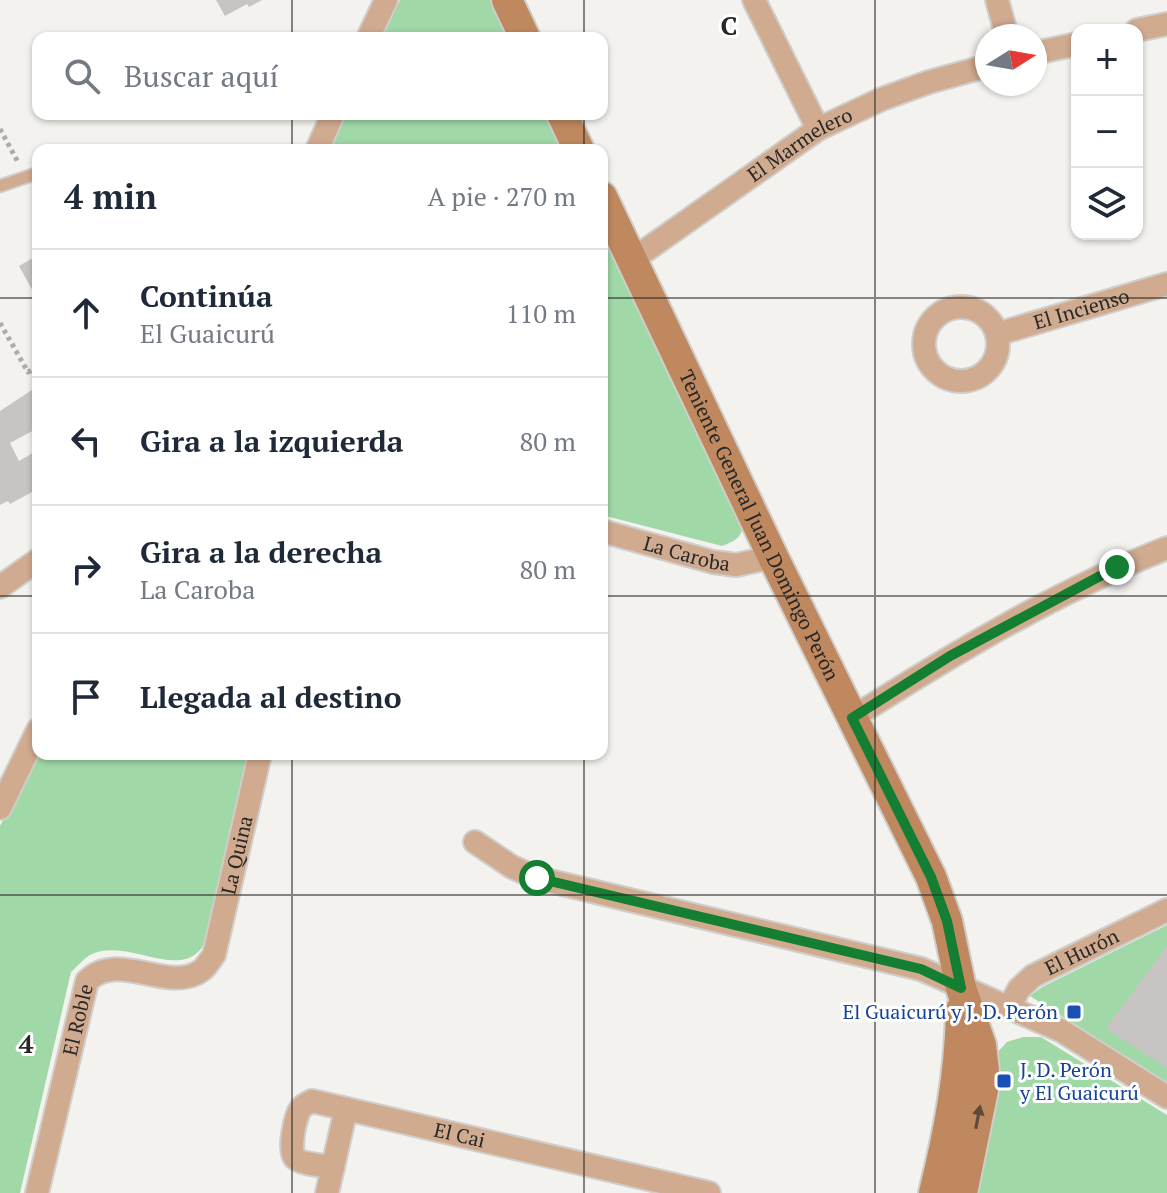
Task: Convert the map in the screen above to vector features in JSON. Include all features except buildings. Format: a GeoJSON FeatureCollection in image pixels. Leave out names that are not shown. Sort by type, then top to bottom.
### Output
{"type":"FeatureCollection","features":[{"type":"Feature","properties":{"kind":"main road"},"geometry":{"type":"LineString","coordinates":[[507,0],[522,32]]}},
{"type":"Feature","properties":{"kind":"main road"},"geometry":{"type":"LineString","coordinates":[[565,120],[576,144]]}},
{"type":"Feature","properties":{"kind":"main road","name":"Teniente General Juan Domingo Perón"},"geometry":{"type":"LineString","coordinates":[[608,210],[773,557],[931,877],[947,921],[961,988],[981,1045],[985,1080],[962,1193]]}},
{"type":"Feature","properties":{"kind":"main road","name":"Teniente General Juan Domingo Perón"},"geometry":{"type":"LineString","coordinates":[[934,1193],[954,1100],[960,1049],[961,988]]}},
{"type":"Feature","properties":{"kind":"street"},"geometry":{"type":"LineString","coordinates":[[371,32],[386,0]]}},
{"type":"Feature","properties":{"kind":"street"},"geometry":{"type":"LineString","coordinates":[[754,0],[818,129]]}},
{"type":"Feature","properties":{"kind":"street"},"geometry":{"type":"LineString","coordinates":[[997,0],[1004,24]]}},
{"type":"Feature","properties":{"kind":"street"},"geometry":{"type":"LineString","coordinates":[[1143,29],[1167,24]]}},
{"type":"Feature","properties":{"kind":"street"},"geometry":{"type":"LineString","coordinates":[[1047,50],[1071,45]]}},
{"type":"Feature","properties":{"kind":"street","name":"El Marmelero"},"geometry":{"type":"LineString","coordinates":[[632,260],[818,129],[882,99],[975,69]]}},
{"type":"Feature","properties":{"kind":"street"},"geometry":{"type":"LineString","coordinates":[[318,144],[330,120]]}},
{"type":"Feature","properties":{"kind":"street","name":"El Incienso"},"geometry":{"type":"LineString","coordinates":[[997,334],[1167,284]]}},
{"type":"Feature","properties":{"kind":"street","name":"La Caroba"},"geometry":{"type":"LineString","coordinates":[[608,533],[713,562],[736,565],[773,557]]}},
{"type":"Feature","properties":{"kind":"street"},"geometry":{"type":"LineString","coordinates":[[852,718],[950,656],[1069,591],[1117,567],[1167,548]]}},
{"type":"Feature","properties":{"kind":"street"},"geometry":{"type":"LineString","coordinates":[[0,587],[32,564]]}},
{"type":"Feature","properties":{"kind":"street"},"geometry":{"type":"LineString","coordinates":[[0,808],[32,742]]}},
{"type":"Feature","properties":{"kind":"street","name":"La Quina"},"geometry":{"type":"LineString","coordinates":[[214,955],[259,760]]}},
{"type":"Feature","properties":{"kind":"street"},"geometry":{"type":"LineString","coordinates":[[475,842],[512,867],[537,878],[921,969],[1062,1031],[1167,1097]]}},
{"type":"Feature","properties":{"kind":"street","name":"El Hurón"},"geometry":{"type":"LineString","coordinates":[[1009,1007],[1019,989],[1033,976],[1167,910]]}},
{"type":"Feature","properties":{"kind":"street","name":"El Roble"},"geometry":{"type":"LineString","coordinates":[[37,1193],[87,981],[109,968],[191,976],[203,970],[214,955]]}},
{"type":"Feature","properties":{"kind":"street","name":"El Cai"},"geometry":{"type":"LineString","coordinates":[[333,1167],[299,1161],[292,1155],[290,1148],[299,1112],[312,1101],[709,1193]]}},
{"type":"Feature","properties":{"kind":"street"},"geometry":{"type":"LineString","coordinates":[[327,1193],[346,1109]]}},
{"type":"Feature","properties":{"kind":"lane"},"geometry":{"type":"LineString","coordinates":[[0,186],[32,174]]}},
{"type":"Feature","properties":{"kind":"path"},"geometry":{"type":"LineString","coordinates":[[0,129],[25,176]]}},
{"type":"Feature","properties":{"kind":"path"},"geometry":{"type":"LineString","coordinates":[[0,323],[28,372],[32,370]]}},
{"type":"Feature","properties":{"kind":"green space"},"geometry":{"type":"Polygon","coordinates":[[[400,0],[491,0],[507,32],[385,32],[400,0]]]}},
{"type":"Feature","properties":{"kind":"green space"},"geometry":{"type":"Polygon","coordinates":[[[342,120],[550,120],[562,144],[331,144],[342,120]]]}},
{"type":"Feature","properties":{"kind":"green space"},"geometry":{"type":"Polygon","coordinates":[[[608,237],[743,511],[741,533],[722,546],[608,517],[608,237]]]}},
{"type":"Feature","properties":{"kind":"green space"},"geometry":{"type":"Polygon","coordinates":[[[32,760],[249,760],[206,940],[197,953],[184,959],[170,960],[105,951],[90,955],[71,972],[20,1193],[0,1193],[0,826],[32,760]]]}},
{"type":"Feature","properties":{"kind":"green space"},"geometry":{"type":"Polygon","coordinates":[[[1167,925],[1167,1083],[1030,996],[1042,987],[1167,925]]]}},
{"type":"Feature","properties":{"kind":"green space"},"geometry":{"type":"Polygon","coordinates":[[[1023,1037],[1041,1037],[1167,1115],[1167,1193],[972,1193],[996,1054],[1007,1042],[1023,1037]]]}},
{"type":"Feature","properties":{"kind":"place","name":"El Guaicurú y J. D. Perón"},"geometry":{"type":"Point","coordinates":[1074,1012]}},
{"type":"Feature","properties":{"kind":"place","name":"J. D. Perón y El Guaicurú"},"geometry":{"type":"Point","coordinates":[1004,1081]}},
{"type":"Feature","properties":{"kind":"route"},"geometry":{"type":"LineString","coordinates":[[537,878],[921,969],[961,988],[947,921],[931,877],[852,718],[950,656],[1117,567]]}}]}
